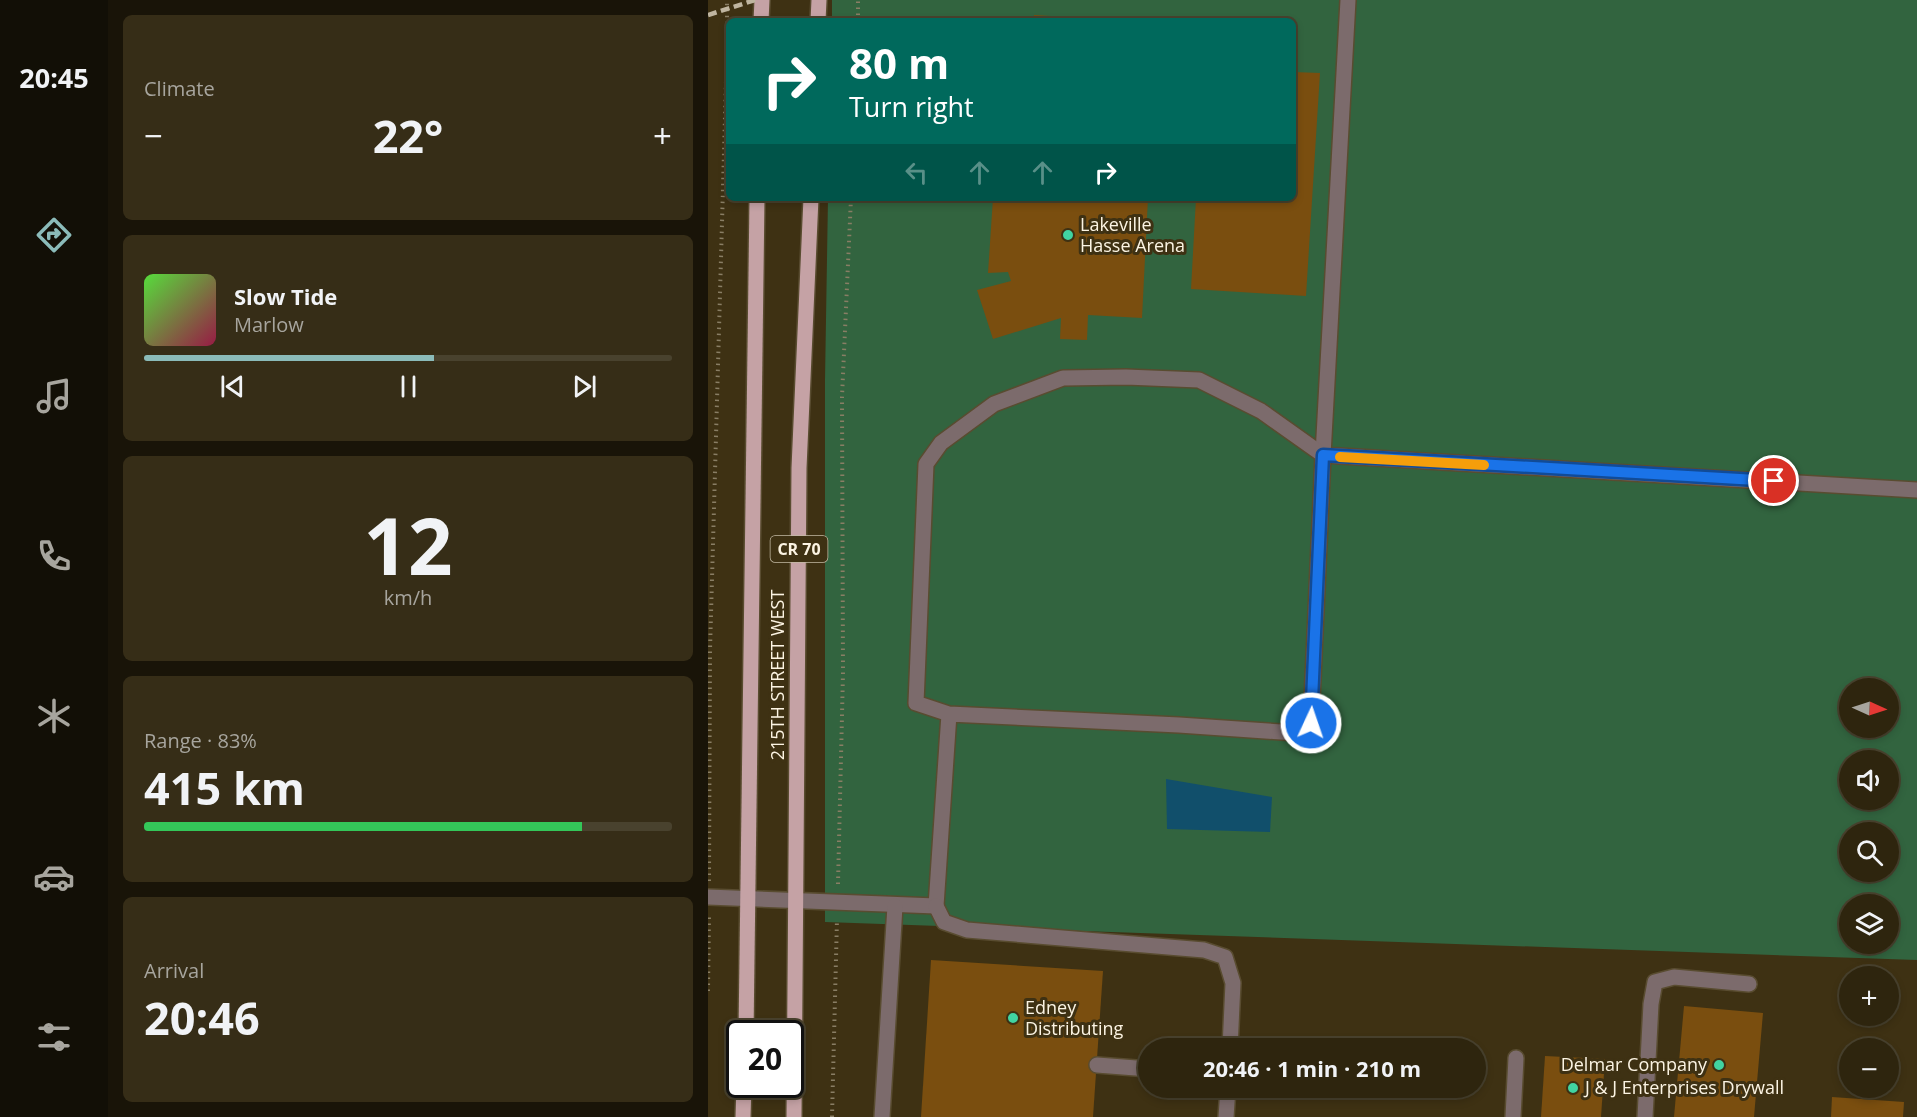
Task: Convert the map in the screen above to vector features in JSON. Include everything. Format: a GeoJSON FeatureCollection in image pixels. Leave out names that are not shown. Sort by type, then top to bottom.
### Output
{"type":"FeatureCollection","features":[{"type":"Feature","properties":{"kind":"main road"},"geometry":{"type":"LineString","coordinates":[[761,18],[762,0]]}},
{"type":"Feature","properties":{"kind":"main road"},"geometry":{"type":"LineString","coordinates":[[818,18],[819,0]]}},
{"type":"Feature","properties":{"kind":"main road","name":"215TH STREET WEST"},"geometry":{"type":"LineString","coordinates":[[746,1020],[757,201]]}},
{"type":"Feature","properties":{"kind":"main road","name":"215TH STREET WEST"},"geometry":{"type":"LineString","coordinates":[[794,1117],[799,468],[811,201]]}},
{"type":"Feature","properties":{"kind":"main road"},"geometry":{"type":"LineString","coordinates":[[743,1117],[744,1098]]}},
{"type":"Feature","properties":{"kind":"street"},"geometry":{"type":"LineString","coordinates":[[1348,0],[1323,455],[1311,723],[1296,733],[949,714],[916,704],[926,464],[941,443],[994,404],[1063,378],[1126,377],[1199,380],[1261,411],[1323,455],[1917,490]]}},
{"type":"Feature","properties":{"kind":"street"},"geometry":{"type":"LineString","coordinates":[[949,714],[936,906],[944,922],[967,930],[1204,950],[1225,957],[1233,983],[1230,1038]]}},
{"type":"Feature","properties":{"kind":"street"},"geometry":{"type":"LineString","coordinates":[[709,897],[936,906]]}},
{"type":"Feature","properties":{"kind":"street"},"geometry":{"type":"LineString","coordinates":[[882,1117],[895,906]]}},
{"type":"Feature","properties":{"kind":"street"},"geometry":{"type":"LineString","coordinates":[[1645,1117],[1651,1004],[1655,982],[1674,978],[1749,984]]}},
{"type":"Feature","properties":{"kind":"street"},"geometry":{"type":"LineString","coordinates":[[1513,1117],[1516,1058]]}},
{"type":"Feature","properties":{"kind":"street"},"geometry":{"type":"LineString","coordinates":[[1097,1065],[1138,1068]]}},
{"type":"Feature","properties":{"kind":"street"},"geometry":{"type":"LineString","coordinates":[[1226,1117],[1227,1098]]}},
{"type":"Feature","properties":{"kind":"path"},"geometry":{"type":"LineString","coordinates":[[727,0],[727,18]]}},
{"type":"Feature","properties":{"kind":"path"},"geometry":{"type":"LineString","coordinates":[[858,0],[858,18]]}},
{"type":"Feature","properties":{"kind":"path"},"geometry":{"type":"LineString","coordinates":[[708,991],[710,650],[726,127]]}},
{"type":"Feature","properties":{"kind":"path"},"geometry":{"type":"LineString","coordinates":[[832,1117],[843,673],[843,397],[851,201]]}},
{"type":"Feature","properties":{"kind":"green space"},"geometry":{"type":"Polygon","coordinates":[[[832,0],[1917,0],[1917,960],[825,922],[825,380],[828,201],[1296,201],[1296,18],[832,18],[832,0]]]}},
{"type":"Feature","properties":{"kind":"water"},"geometry":{"type":"Polygon","coordinates":[[[1166,779],[1272,797],[1270,832],[1167,829],[1166,779]]]}},
{"type":"Feature","properties":{"kind":"building"},"geometry":{"type":"Polygon","coordinates":[[[1034,15],[1084,18],[1034,18],[1034,15]]]}},
{"type":"Feature","properties":{"kind":"building"},"geometry":{"type":"Polygon","coordinates":[[[1296,72],[1320,73],[1306,296],[1191,289],[1196,201],[1296,201],[1296,72]]]}},
{"type":"Feature","properties":{"kind":"building","name":"Lakeville Hasse Arena"},"geometry":{"type":"Polygon","coordinates":[[[993,201],[1148,201],[1142,318],[1088,315],[1087,340],[1060,339],[1061,318],[993,339],[977,290],[1011,281],[1008,272],[988,273],[993,201]]]}},
{"type":"Feature","properties":{"kind":"building","name":"Edney Distributing"},"geometry":{"type":"Polygon","coordinates":[[[931,960],[1103,971],[1093,1117],[921,1117],[931,960]]]}},
{"type":"Feature","properties":{"kind":"building","name":"Delmar Company"},"geometry":{"type":"Polygon","coordinates":[[[1684,1006],[1763,1013],[1754,1117],[1674,1117],[1684,1006]]]}},
{"type":"Feature","properties":{"kind":"building","name":"J & J Enterprises Drywall"},"geometry":{"type":"Polygon","coordinates":[[[1545,1056],[1605,1059],[1601,1117],[1541,1117],[1545,1056]]]}},
{"type":"Feature","properties":{"kind":"building"},"geometry":{"type":"Polygon","coordinates":[[[1832,1097],[1904,1102],[1903,1117],[1831,1117],[1832,1097]]]}},
{"type":"Feature","properties":{"kind":"railway"},"geometry":{"type":"LineString","coordinates":[[708,15],[755,0]]}},
{"type":"Feature","properties":{"kind":"slow traffic"},"geometry":{"type":"LineString","coordinates":[[1340,457],[1484,465]]}},
{"type":"Feature","properties":{"kind":"place","name":"Lakeville Hasse Arena"},"geometry":{"type":"Point","coordinates":[1068,235]}},
{"type":"Feature","properties":{"kind":"place","name":"Edney Distributing"},"geometry":{"type":"Point","coordinates":[1013,1018]}},
{"type":"Feature","properties":{"kind":"place","name":"Delmar Company"},"geometry":{"type":"Point","coordinates":[1719,1065]}},
{"type":"Feature","properties":{"kind":"place","name":"J & J Enterprises Drywall"},"geometry":{"type":"Point","coordinates":[1573,1088]}},
{"type":"Feature","properties":{"kind":"route"},"geometry":{"type":"LineString","coordinates":[[1311,723],[1323,455],[1774,481]]}}]}
